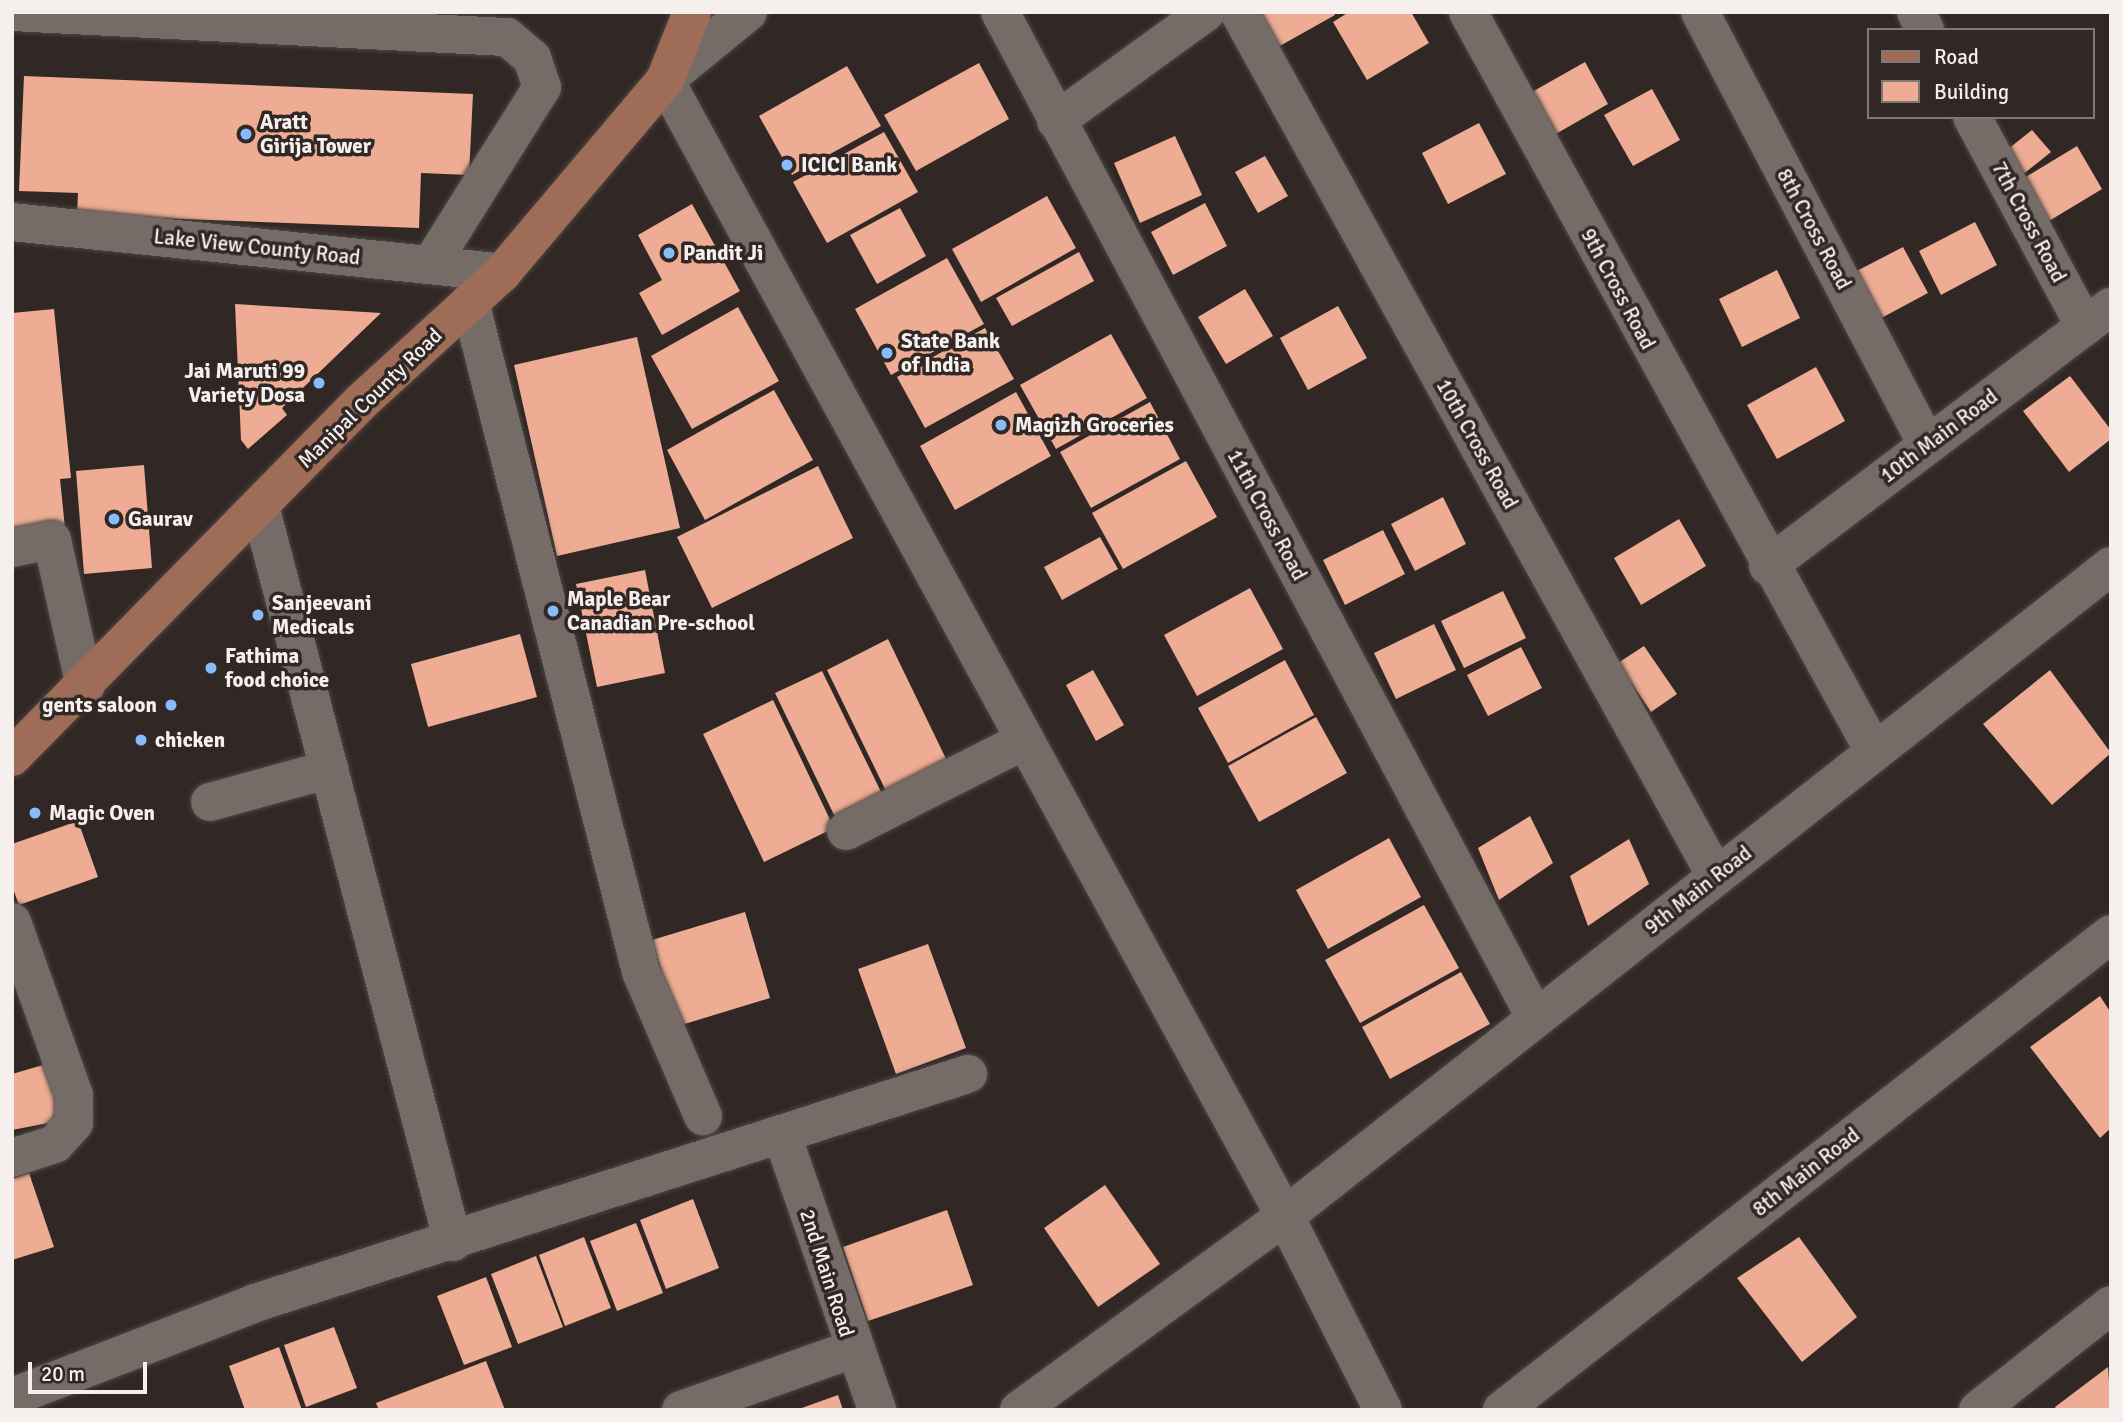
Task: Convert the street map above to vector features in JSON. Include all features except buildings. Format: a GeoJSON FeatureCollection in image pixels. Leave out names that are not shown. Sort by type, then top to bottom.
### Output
{"type":"FeatureCollection","features":[{"type":"Feature","properties":{"kind":"main road","name":"Manipal County Road"},"geometry":{"type":"LineString","coordinates":[[12,757],[85,687],[362,401],[502,273],[665,80],[692,12]]}},
{"type":"Feature","properties":{"kind":"street"},"geometry":{"type":"LineString","coordinates":[[12,12],[507,37],[532,58],[542,87],[431,264]]}},
{"type":"Feature","properties":{"kind":"street"},"geometry":{"type":"LineString","coordinates":[[748,12],[665,80],[1285,1216],[1383,1410]]}},
{"type":"Feature","properties":{"kind":"street","name":"11th Cross Road"},"geometry":{"type":"LineString","coordinates":[[1000,12],[1535,1017]]}},
{"type":"Feature","properties":{"kind":"street"},"geometry":{"type":"LineString","coordinates":[[1056,121],[1206,12]]}},
{"type":"Feature","properties":{"kind":"street","name":"10th Cross Road"},"geometry":{"type":"LineString","coordinates":[[1239,12],[1716,876]]}},
{"type":"Feature","properties":{"kind":"street","name":"9th Cross Road"},"geometry":{"type":"LineString","coordinates":[[1468,12],[1768,566],[1874,751]]}},
{"type":"Feature","properties":{"kind":"street","name":"8th Cross Road"},"geometry":{"type":"LineString","coordinates":[[1700,12],[1927,445]]}},
{"type":"Feature","properties":{"kind":"street"},"geometry":{"type":"LineString","coordinates":[[1916,12],[1924,28]]}},
{"type":"Feature","properties":{"kind":"street","name":"7th Cross Road"},"geometry":{"type":"LineString","coordinates":[[1973,119],[2098,317]]}},
{"type":"Feature","properties":{"kind":"street","name":"Lake View County Road"},"geometry":{"type":"LineString","coordinates":[[12,222],[502,273]]}},
{"type":"Feature","properties":{"kind":"street"},"geometry":{"type":"LineString","coordinates":[[470,302],[641,972],[703,1116]]}},
{"type":"Feature","properties":{"kind":"street","name":"10th Main Road"},"geometry":{"type":"LineString","coordinates":[[1768,566],[2098,317]]}},
{"type":"Feature","properties":{"kind":"street"},"geometry":{"type":"LineString","coordinates":[[260,506],[453,1242]]}},
{"type":"Feature","properties":{"kind":"street"},"geometry":{"type":"LineString","coordinates":[[12,548],[52,540],[85,687]]}},
{"type":"Feature","properties":{"kind":"street","name":"9th Main Road"},"geometry":{"type":"LineString","coordinates":[[1019,1410],[1285,1216],[2111,566]]}},
{"type":"Feature","properties":{"kind":"street"},"geometry":{"type":"LineString","coordinates":[[846,831],[1026,740]]}},
{"type":"Feature","properties":{"kind":"street"},"geometry":{"type":"LineString","coordinates":[[210,803],[330,769]]}},
{"type":"Feature","properties":{"kind":"street"},"geometry":{"type":"LineString","coordinates":[[12,922],[74,1095],[74,1123],[55,1144],[12,1158]]}},
{"type":"Feature","properties":{"kind":"street","name":"8th Main Road"},"geometry":{"type":"LineString","coordinates":[[1502,1410],[2111,934]]}},
{"type":"Feature","properties":{"kind":"street"},"geometry":{"type":"LineString","coordinates":[[12,1397],[255,1303],[453,1242],[968,1074]]}},
{"type":"Feature","properties":{"kind":"street","name":"2nd Main Road"},"geometry":{"type":"LineString","coordinates":[[782,1135],[853,1349],[877,1410]]}},
{"type":"Feature","properties":{"kind":"street"},"geometry":{"type":"LineString","coordinates":[[1978,1410],[2111,1305]]}},
{"type":"Feature","properties":{"kind":"street"},"geometry":{"type":"LineString","coordinates":[[681,1410],[853,1349]]}},
{"type":"Feature","properties":{"kind":"place","name":"Aratt Girija Tower"},"geometry":{"type":"Point","coordinates":[246,134]}},
{"type":"Feature","properties":{"kind":"place","name":"ICICI Bank"},"geometry":{"type":"Point","coordinates":[787,165]}},
{"type":"Feature","properties":{"kind":"place","name":"Pandit Ji"},"geometry":{"type":"Point","coordinates":[669,253]}},
{"type":"Feature","properties":{"kind":"place","name":"State Bank of India"},"geometry":{"type":"Point","coordinates":[887,353]}},
{"type":"Feature","properties":{"kind":"place","name":"Jai Maruti 99 Variety Dosa"},"geometry":{"type":"Point","coordinates":[319,383]}},
{"type":"Feature","properties":{"kind":"place","name":"Magizh Groceries"},"geometry":{"type":"Point","coordinates":[1001,425]}},
{"type":"Feature","properties":{"kind":"place","name":"Gaurav"},"geometry":{"type":"Point","coordinates":[114,519]}},
{"type":"Feature","properties":{"kind":"place","name":"Maple Bear Canadian Pre-school"},"geometry":{"type":"Point","coordinates":[553,611]}},
{"type":"Feature","properties":{"kind":"place","name":"Sanjeevani Medicals"},"geometry":{"type":"Point","coordinates":[258,615]}},
{"type":"Feature","properties":{"kind":"place","name":"Fathima food choice"},"geometry":{"type":"Point","coordinates":[211,668]}},
{"type":"Feature","properties":{"kind":"place","name":"gents saloon"},"geometry":{"type":"Point","coordinates":[171,705]}},
{"type":"Feature","properties":{"kind":"place","name":"chicken"},"geometry":{"type":"Point","coordinates":[141,740]}},
{"type":"Feature","properties":{"kind":"place","name":"Magic Oven"},"geometry":{"type":"Point","coordinates":[35,813]}}]}
